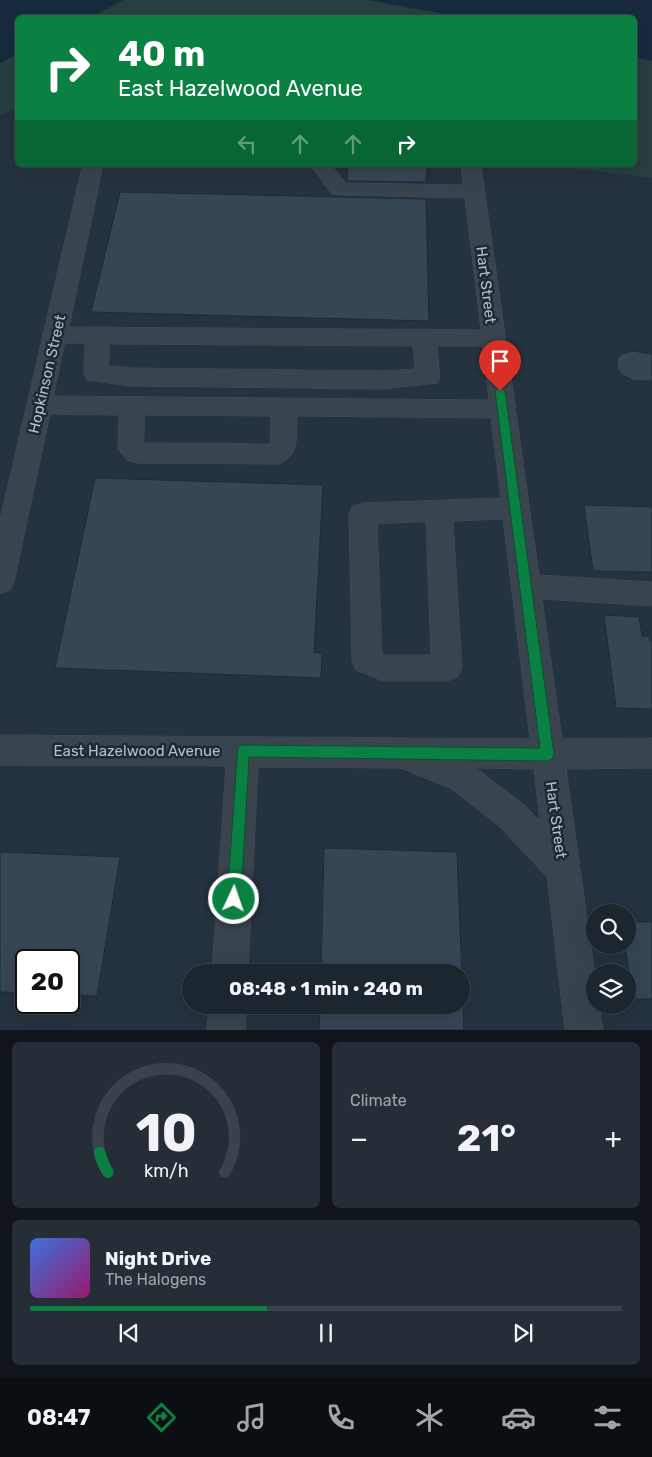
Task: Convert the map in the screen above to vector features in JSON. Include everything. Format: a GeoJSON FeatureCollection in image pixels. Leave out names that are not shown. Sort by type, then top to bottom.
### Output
{"type":"FeatureCollection","features":[{"type":"Feature","properties":{"kind":"street","name":"Hopkinson Street"},"geometry":{"type":"LineString","coordinates":[[0,582],[93,167]]}},
{"type":"Feature","properties":{"kind":"street"},"geometry":{"type":"LineString","coordinates":[[322,167],[340,189],[474,192]]}},
{"type":"Feature","properties":{"kind":"street","name":"Hart Street"},"geometry":{"type":"LineString","coordinates":[[470,167],[584,1030]]}},
{"type":"Feature","properties":{"kind":"street"},"geometry":{"type":"LineString","coordinates":[[55,335],[493,338]]}},
{"type":"Feature","properties":{"kind":"street"},"geometry":{"type":"LineString","coordinates":[[98,336],[96,374],[130,377],[383,380],[428,377],[424,337]]}},
{"type":"Feature","properties":{"kind":"street"},"geometry":{"type":"LineString","coordinates":[[40,404],[502,409]]}},
{"type":"Feature","properties":{"kind":"street"},"geometry":{"type":"LineString","coordinates":[[132,406],[130,449],[136,453],[278,454],[283,448],[284,407]]}},
{"type":"Feature","properties":{"kind":"street"},"geometry":{"type":"LineString","coordinates":[[439,511],[446,668],[383,668],[367,661],[363,514],[439,511],[515,508]]}},
{"type":"Feature","properties":{"kind":"street"},"geometry":{"type":"LineString","coordinates":[[525,586],[652,594]]}},
{"type":"Feature","properties":{"kind":"street","name":"East Hazelwood Avenue"},"geometry":{"type":"LineString","coordinates":[[0,750],[652,753]]}},
{"type":"Feature","properties":{"kind":"street"},"geometry":{"type":"LineString","coordinates":[[230,964],[243,751]]}},
{"type":"Feature","properties":{"kind":"street","name":"East Hazelwood Avenue"},"geometry":{"type":"LineString","coordinates":[[394,752],[463,778],[511,815],[563,869]]}},
{"type":"Feature","properties":{"kind":"street"},"geometry":{"type":"LineString","coordinates":[[226,1030],[227,1014]]}},
{"type":"Feature","properties":{"kind":"green space"},"geometry":{"type":"Polygon","coordinates":[[[124,0],[369,0],[451,15],[96,15],[124,0]]]}},
{"type":"Feature","properties":{"kind":"green space"},"geometry":{"type":"Polygon","coordinates":[[[15,55],[15,109],[0,115],[0,63],[15,55]]]}},
{"type":"Feature","properties":{"kind":"green space"},"geometry":{"type":"Polygon","coordinates":[[[637,57],[652,61],[652,178],[561,167],[637,167],[637,57]]]}},
{"type":"Feature","properties":{"kind":"water"},"geometry":{"type":"Polygon","coordinates":[[[0,0],[124,0],[94,15],[15,15],[15,55],[0,63],[0,0]]]}},
{"type":"Feature","properties":{"kind":"water"},"geometry":{"type":"Polygon","coordinates":[[[369,0],[652,0],[652,61],[637,57],[637,15],[451,15],[369,0]]]}},
{"type":"Feature","properties":{"kind":"building"},"geometry":{"type":"Polygon","coordinates":[[[348,167],[427,167],[426,182],[347,181],[348,167]]]}},
{"type":"Feature","properties":{"kind":"building"},"geometry":{"type":"Polygon","coordinates":[[[120,192],[426,199],[429,321],[91,312],[120,192]]]}},
{"type":"Feature","properties":{"kind":"building"},"geometry":{"type":"Polygon","coordinates":[[[633,351],[652,354],[652,381],[634,381],[621,374],[617,369],[617,358],[622,354],[633,351]]]}},
{"type":"Feature","properties":{"kind":"building"},"geometry":{"type":"Polygon","coordinates":[[[95,478],[323,485],[314,653],[322,653],[321,678],[55,668],[95,478]]]}},
{"type":"Feature","properties":{"kind":"building"},"geometry":{"type":"Polygon","coordinates":[[[584,505],[652,507],[652,572],[593,571],[584,505]]]}},
{"type":"Feature","properties":{"kind":"building"},"geometry":{"type":"Polygon","coordinates":[[[604,615],[639,617],[642,636],[649,636],[650,641],[652,641],[652,709],[616,708],[604,615]]]}},
{"type":"Feature","properties":{"kind":"building"},"geometry":{"type":"Polygon","coordinates":[[[324,848],[457,852],[461,964],[321,964],[324,848]]]}},
{"type":"Feature","properties":{"kind":"building"},"geometry":{"type":"Polygon","coordinates":[[[0,852],[120,857],[97,996],[80,995],[80,949],[15,949],[15,993],[0,992],[0,852]]]}},
{"type":"Feature","properties":{"kind":"building"},"geometry":{"type":"Polygon","coordinates":[[[636,922],[652,922],[652,999],[636,999],[636,964],[628,964],[626,954],[636,954],[636,922]]]}},
{"type":"Feature","properties":{"kind":"building"},"geometry":{"type":"Polygon","coordinates":[[[320,1014],[463,1014],[464,1030],[319,1030],[320,1014]]]}},
{"type":"Feature","properties":{"kind":"route"},"geometry":{"type":"LineString","coordinates":[[234,899],[243,751],[547,754],[500,391]]}}]}
